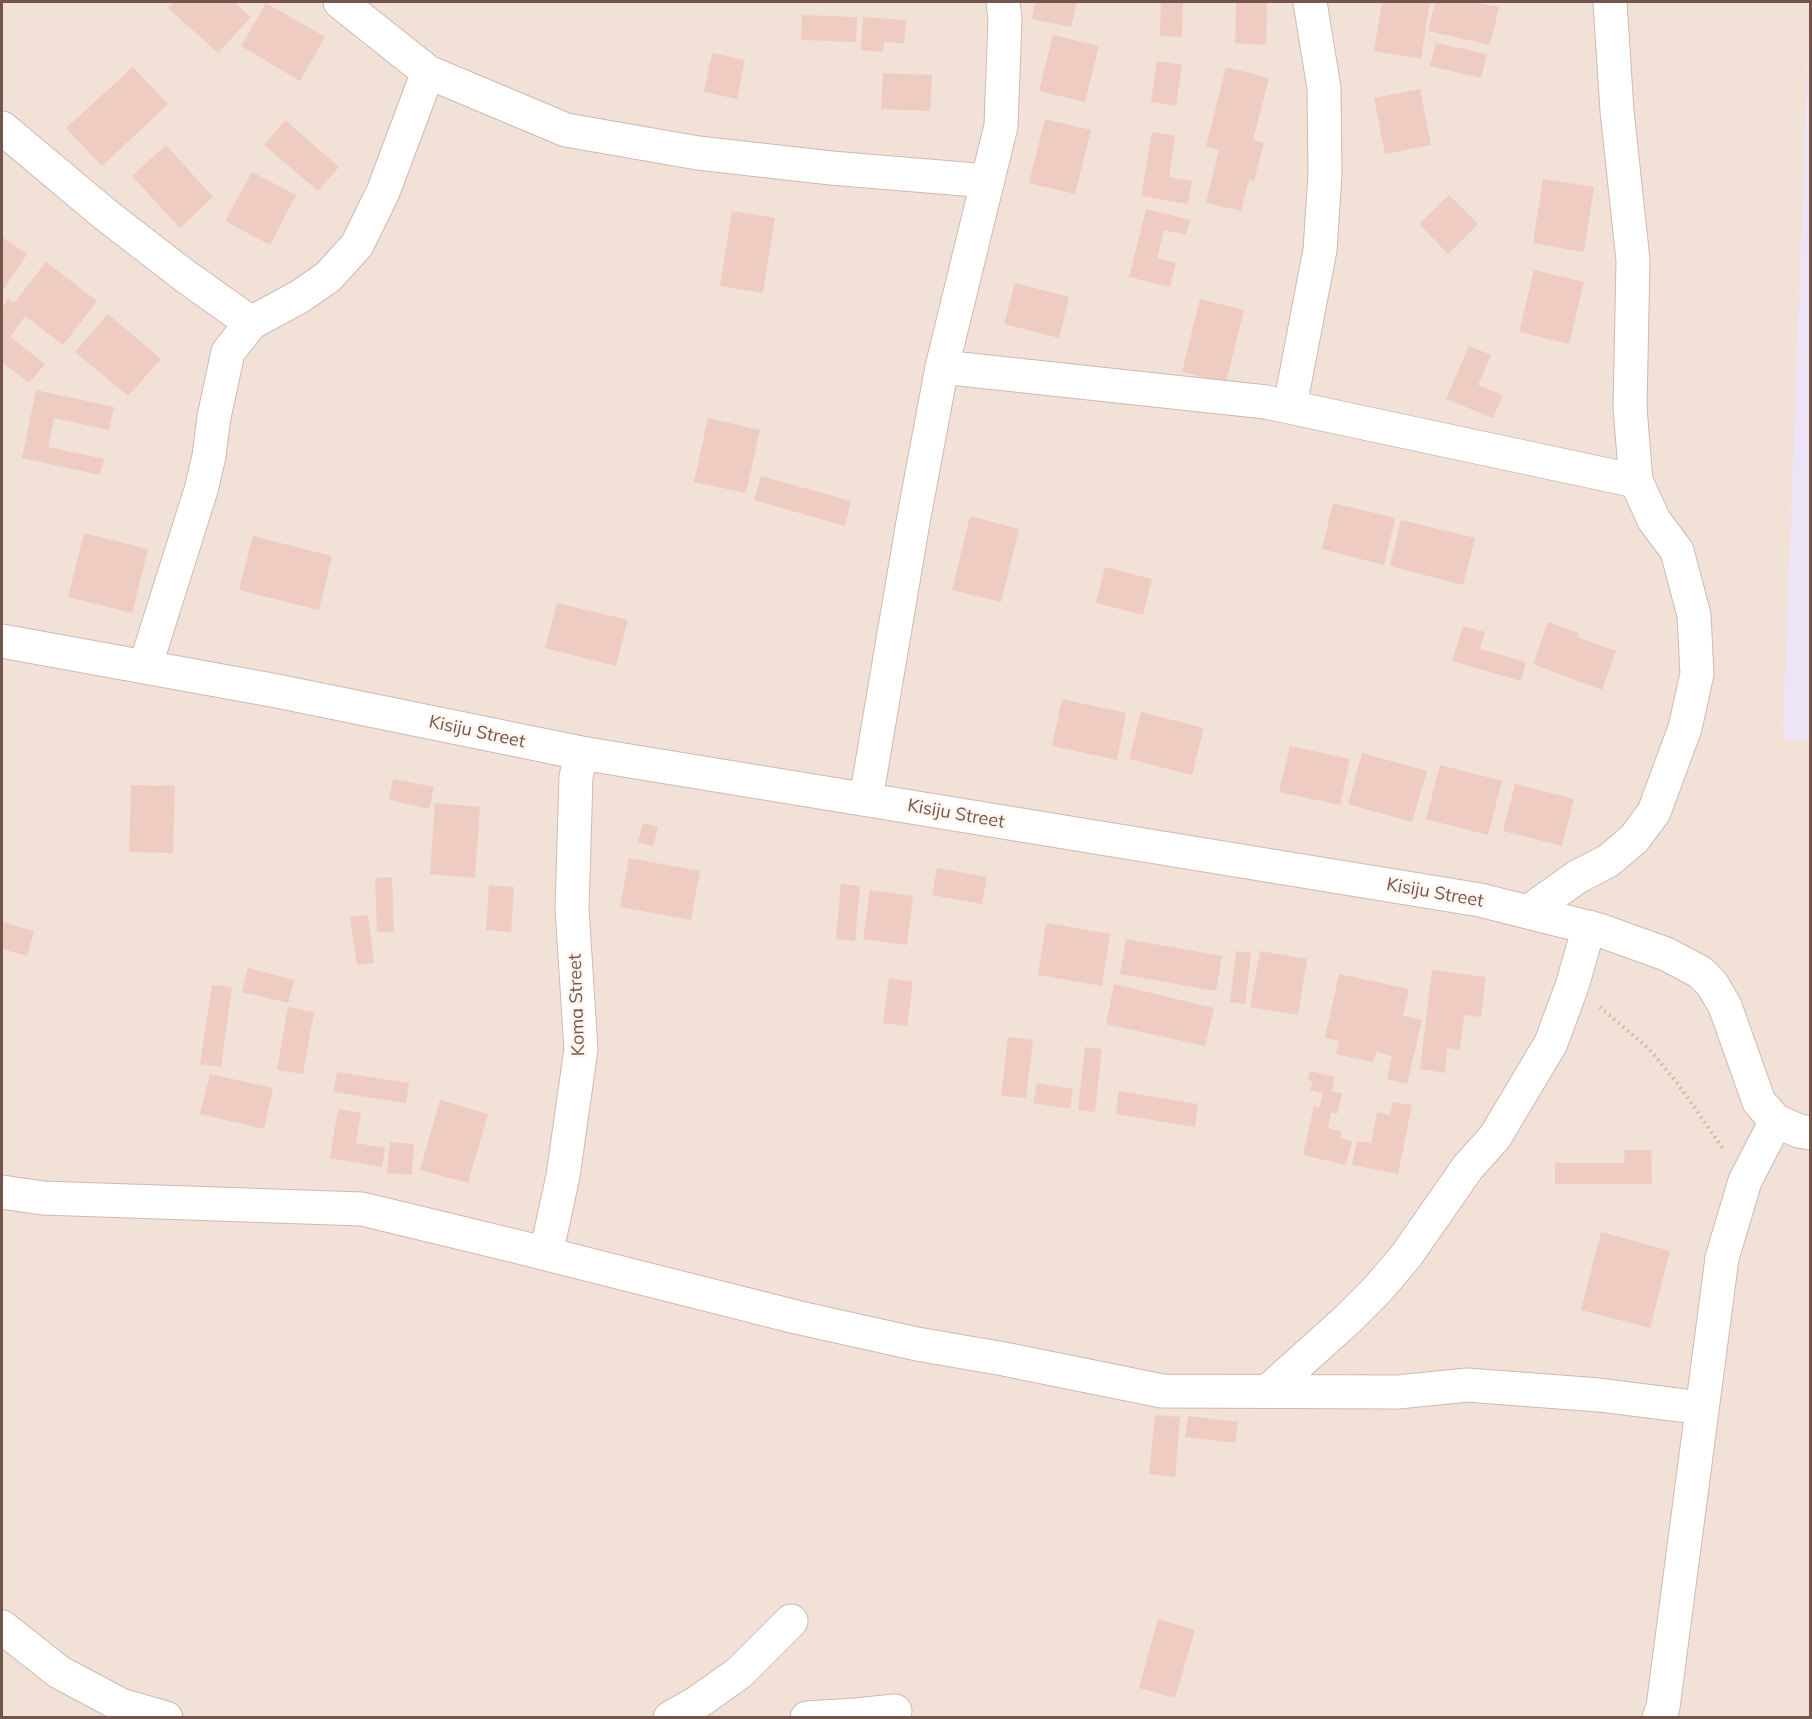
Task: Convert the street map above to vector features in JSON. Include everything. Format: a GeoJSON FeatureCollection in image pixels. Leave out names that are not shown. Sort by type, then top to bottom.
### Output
{"type":"FeatureCollection","features":[{"type":"Feature","properties":{"kind":"street"},"geometry":{"type":"LineString","coordinates":[[340,2],[428,72],[566,130],[698,153],[831,168],[988,181]]}},
{"type":"Feature","properties":{"kind":"street"},"geometry":{"type":"LineString","coordinates":[[866,799],[942,367],[1001,126],[1005,19],[1003,2]]}},
{"type":"Feature","properties":{"kind":"street"},"geometry":{"type":"LineString","coordinates":[[1290,406],[1320,250],[1325,175],[1324,88],[1310,2]]}},
{"type":"Feature","properties":{"kind":"street"},"geometry":{"type":"LineString","coordinates":[[1528,912],[1577,877],[1608,861],[1634,839],[1654,812],[1684,728],[1697,674],[1694,615],[1677,551],[1654,520],[1636,481],[1630,408],[1633,260],[1617,111],[1610,2]]}},
{"type":"Feature","properties":{"kind":"street"},"geometry":{"type":"LineString","coordinates":[[145,667],[201,489],[228,352],[251,323],[299,297],[328,277],[357,245],[383,192],[428,72]]}},
{"type":"Feature","properties":{"kind":"street"},"geometry":{"type":"LineString","coordinates":[[2,128],[106,215],[251,323]]}},
{"type":"Feature","properties":{"kind":"street"},"geometry":{"type":"LineString","coordinates":[[942,367],[1290,406],[1636,481]]}},
{"type":"Feature","properties":{"kind":"street","name":"Kisiju Street"},"geometry":{"type":"LineString","coordinates":[[2,641],[277,691],[580,753],[1480,900],[1589,927],[1666,954],[1700,972],[1712,984],[1725,1006],[1759,1101],[1776,1121]]}},
{"type":"Feature","properties":{"kind":"street","name":"Koma Street"},"geometry":{"type":"LineString","coordinates":[[546,1254],[563,1176],[581,1049],[572,909],[576,777],[580,753]]}},
{"type":"Feature","properties":{"kind":"street"},"geometry":{"type":"LineString","coordinates":[[1268,1391],[1377,1290],[1406,1256],[1468,1167],[1495,1137],[1551,1043],[1572,986],[1589,927]]}},
{"type":"Feature","properties":{"kind":"street"},"geometry":{"type":"LineString","coordinates":[[1659,1718],[1663,1707],[1722,1258],[1744,1181],[1776,1121],[1810,1133]]}},
{"type":"Feature","properties":{"kind":"street"},"geometry":{"type":"LineString","coordinates":[[2,1192],[55,1198],[362,1209],[796,1317],[917,1344],[1162,1391],[1398,1392],[1467,1386],[1599,1395],[1702,1408]]}},
{"type":"Feature","properties":{"kind":"street"},"geometry":{"type":"LineString","coordinates":[[672,1717],[739,1673],[791,1621]]}},
{"type":"Feature","properties":{"kind":"street"},"geometry":{"type":"LineString","coordinates":[[2,1627],[59,1672],[121,1704],[166,1718]]}},
{"type":"Feature","properties":{"kind":"street"},"geometry":{"type":"LineString","coordinates":[[807,1718],[895,1711]]}},
{"type":"Feature","properties":{"kind":"street"},"geometry":{"type":"LineString","coordinates":[[672,1717],[715,1718]]}},
{"type":"Feature","properties":{"kind":"path"},"geometry":{"type":"LineString","coordinates":[[1572,986],[1620,1022],[1649,1049],[1678,1084],[1744,1181]]}},
{"type":"Feature","properties":{"kind":"shaded area"},"geometry":{"type":"Polygon","coordinates":[[[2,2],[1810,2],[1810,1717],[2,1717],[2,2]]]}},
{"type":"Feature","properties":{"kind":"shaded area"},"geometry":{"type":"Polygon","coordinates":[[[1810,28],[1810,741],[1783,738],[1810,28]]]}},
{"type":"Feature","properties":{"kind":"building"},"geometry":{"type":"Polygon","coordinates":[[[175,2],[234,2],[251,17],[218,53],[168,8],[175,2]]]}},
{"type":"Feature","properties":{"kind":"building"},"geometry":{"type":"Polygon","coordinates":[[[1035,2],[1077,2],[1071,27],[1032,19],[1035,2]]]}},
{"type":"Feature","properties":{"kind":"building"},"geometry":{"type":"Polygon","coordinates":[[[1161,2],[1183,2],[1182,37],[1160,36],[1161,2]]]}},
{"type":"Feature","properties":{"kind":"building"},"geometry":{"type":"Polygon","coordinates":[[[1236,2],[1267,3],[1266,45],[1235,43],[1236,2]]]}},
{"type":"Feature","properties":{"kind":"building"},"geometry":{"type":"Polygon","coordinates":[[[1382,2],[1430,2],[1421,59],[1374,51],[1382,2]]]}},
{"type":"Feature","properties":{"kind":"building"},"geometry":{"type":"Polygon","coordinates":[[[1435,2],[1473,2],[1499,7],[1490,45],[1428,31],[1435,2]]]}},
{"type":"Feature","properties":{"kind":"building"},"geometry":{"type":"Polygon","coordinates":[[[266,3],[325,37],[300,81],[241,46],[266,3]]]}},
{"type":"Feature","properties":{"kind":"building"},"geometry":{"type":"Polygon","coordinates":[[[802,15],[857,17],[856,42],[801,40],[802,15]]]}},
{"type":"Feature","properties":{"kind":"building"},"geometry":{"type":"Polygon","coordinates":[[[863,17],[906,20],[904,43],[884,42],[883,52],[861,50],[863,17]]]}},
{"type":"Feature","properties":{"kind":"building"},"geometry":{"type":"Polygon","coordinates":[[[1053,35],[1099,46],[1085,102],[1039,91],[1053,35]]]}},
{"type":"Feature","properties":{"kind":"building"},"geometry":{"type":"Polygon","coordinates":[[[1436,43],[1487,54],[1481,78],[1430,66],[1436,43]]]}},
{"type":"Feature","properties":{"kind":"building"},"geometry":{"type":"Polygon","coordinates":[[[712,53],[745,60],[737,99],[704,92],[712,53]]]}},
{"type":"Feature","properties":{"kind":"building"},"geometry":{"type":"Polygon","coordinates":[[[1157,61],[1182,65],[1176,106],[1151,102],[1157,61]]]}},
{"type":"Feature","properties":{"kind":"building"},"geometry":{"type":"Polygon","coordinates":[[[133,67],[168,104],[102,166],[66,128],[133,67]]]}},
{"type":"Feature","properties":{"kind":"building"},"geometry":{"type":"Polygon","coordinates":[[[1226,67],[1269,78],[1253,140],[1264,143],[1254,181],[1249,180],[1241,211],[1206,203],[1219,150],[1206,147],[1226,67]]]}},
{"type":"Feature","properties":{"kind":"building"},"geometry":{"type":"Polygon","coordinates":[[[883,73],[932,75],[930,111],[881,109],[883,73]]]}},
{"type":"Feature","properties":{"kind":"building"},"geometry":{"type":"Polygon","coordinates":[[[1420,89],[1431,145],[1385,154],[1374,98],[1420,89]]]}},
{"type":"Feature","properties":{"kind":"building"},"geometry":{"type":"Polygon","coordinates":[[[1045,119],[1091,130],[1075,194],[1029,183],[1045,119]]]}},
{"type":"Feature","properties":{"kind":"building"},"geometry":{"type":"Polygon","coordinates":[[[285,120],[339,167],[318,191],[264,145],[285,120]]]}},
{"type":"Feature","properties":{"kind":"building"},"geometry":{"type":"Polygon","coordinates":[[[1152,132],[1175,136],[1169,177],[1192,181],[1188,204],[1141,196],[1152,132]]]}},
{"type":"Feature","properties":{"kind":"building"},"geometry":{"type":"Polygon","coordinates":[[[166,145],[213,197],[180,228],[132,176],[166,145]]]}},
{"type":"Feature","properties":{"kind":"building"},"geometry":{"type":"Polygon","coordinates":[[[252,172],[296,195],[270,245],[225,221],[252,172]]]}},
{"type":"Feature","properties":{"kind":"building"},"geometry":{"type":"Polygon","coordinates":[[[1543,179],[1594,187],[1584,252],[1533,243],[1543,179]]]}},
{"type":"Feature","properties":{"kind":"building"},"geometry":{"type":"Polygon","coordinates":[[[1449,195],[1478,224],[1448,254],[1419,224],[1449,195]]]}},
{"type":"Feature","properties":{"kind":"building"},"geometry":{"type":"Polygon","coordinates":[[[1146,209],[1190,220],[1186,235],[1164,230],[1157,258],[1176,263],[1170,287],[1129,277],[1146,209]]]}},
{"type":"Feature","properties":{"kind":"building"},"geometry":{"type":"Polygon","coordinates":[[[732,211],[775,218],[763,293],[720,286],[732,211]]]}},
{"type":"Feature","properties":{"kind":"building"},"geometry":{"type":"Polygon","coordinates":[[[2,237],[27,254],[2,292],[2,237]]]}},
{"type":"Feature","properties":{"kind":"building"},"geometry":{"type":"Polygon","coordinates":[[[46,262],[97,301],[63,345],[25,316],[10,337],[45,364],[29,383],[2,362],[2,308],[8,299],[14,303],[46,262]]]}},
{"type":"Feature","properties":{"kind":"building"},"geometry":{"type":"Polygon","coordinates":[[[1534,270],[1584,282],[1569,344],[1519,332],[1534,270]]]}},
{"type":"Feature","properties":{"kind":"building"},"geometry":{"type":"Polygon","coordinates":[[[1015,283],[1069,297],[1059,338],[1004,324],[1015,283]]]}},
{"type":"Feature","properties":{"kind":"building"},"geometry":{"type":"Polygon","coordinates":[[[1200,299],[1244,310],[1226,383],[1182,372],[1200,299]]]}},
{"type":"Feature","properties":{"kind":"building"},"geometry":{"type":"Polygon","coordinates":[[[108,314],[161,359],[128,396],[75,352],[108,314]]]}},
{"type":"Feature","properties":{"kind":"building"},"geometry":{"type":"Polygon","coordinates":[[[1469,346],[1491,355],[1478,385],[1503,395],[1493,418],[1446,399],[1469,346]]]}},
{"type":"Feature","properties":{"kind":"building"},"geometry":{"type":"Polygon","coordinates":[[[36,390],[114,407],[109,430],[54,418],[48,447],[104,459],[100,475],[22,458],[36,390]]]}},
{"type":"Feature","properties":{"kind":"building"},"geometry":{"type":"Polygon","coordinates":[[[708,418],[760,430],[746,493],[694,482],[708,418]]]}},
{"type":"Feature","properties":{"kind":"building"},"geometry":{"type":"Polygon","coordinates":[[[761,476],[851,501],[845,526],[754,500],[761,476]]]}},
{"type":"Feature","properties":{"kind":"building"},"geometry":{"type":"Polygon","coordinates":[[[1333,503],[1395,518],[1384,565],[1322,549],[1333,503]]]}},
{"type":"Feature","properties":{"kind":"building"},"geometry":{"type":"Polygon","coordinates":[[[970,516],[1019,529],[1001,602],[952,590],[970,516]]]}},
{"type":"Feature","properties":{"kind":"building"},"geometry":{"type":"Polygon","coordinates":[[[1401,520],[1475,538],[1463,585],[1390,566],[1401,520]]]}},
{"type":"Feature","properties":{"kind":"building"},"geometry":{"type":"Polygon","coordinates":[[[84,533],[148,549],[132,613],[68,597],[84,533]]]}},
{"type":"Feature","properties":{"kind":"building"},"geometry":{"type":"Polygon","coordinates":[[[253,536],[332,556],[319,610],[239,590],[253,536]]]}},
{"type":"Feature","properties":{"kind":"building"},"geometry":{"type":"Polygon","coordinates":[[[1105,567],[1152,579],[1143,615],[1096,603],[1105,567]]]}},
{"type":"Feature","properties":{"kind":"building"},"geometry":{"type":"Polygon","coordinates":[[[557,603],[628,620],[616,666],[545,648],[557,603]]]}},
{"type":"Feature","properties":{"kind":"building"},"geometry":{"type":"Polygon","coordinates":[[[1548,622],[1579,633],[1577,637],[1616,651],[1602,690],[1533,664],[1548,622]]]}},
{"type":"Feature","properties":{"kind":"building"},"geometry":{"type":"Polygon","coordinates":[[[1463,626],[1485,632],[1480,649],[1526,662],[1521,681],[1452,661],[1463,626]]]}},
{"type":"Feature","properties":{"kind":"building"},"geometry":{"type":"Polygon","coordinates":[[[1062,699],[1126,713],[1117,760],[1052,746],[1062,699]]]}},
{"type":"Feature","properties":{"kind":"building"},"geometry":{"type":"Polygon","coordinates":[[[1141,712],[1204,728],[1192,775],[1129,759],[1141,712]]]}},
{"type":"Feature","properties":{"kind":"building"},"geometry":{"type":"Polygon","coordinates":[[[1290,746],[1350,759],[1340,805],[1279,792],[1290,746]]]}},
{"type":"Feature","properties":{"kind":"building"},"geometry":{"type":"Polygon","coordinates":[[[1362,753],[1427,771],[1412,822],[1348,804],[1362,753]]]}},
{"type":"Feature","properties":{"kind":"building"},"geometry":{"type":"Polygon","coordinates":[[[1440,765],[1502,781],[1488,835],[1426,819],[1440,765]]]}},
{"type":"Feature","properties":{"kind":"building"},"geometry":{"type":"Polygon","coordinates":[[[393,779],[434,787],[429,809],[389,800],[393,779]]]}},
{"type":"Feature","properties":{"kind":"building"},"geometry":{"type":"Polygon","coordinates":[[[1515,784],[1574,799],[1562,846],[1503,831],[1515,784]]]}},
{"type":"Feature","properties":{"kind":"building"},"geometry":{"type":"Polygon","coordinates":[[[131,785],[175,786],[173,853],[129,852],[131,785]]]}},
{"type":"Feature","properties":{"kind":"building"},"geometry":{"type":"Polygon","coordinates":[[[435,803],[480,807],[475,878],[430,874],[435,803]]]}},
{"type":"Feature","properties":{"kind":"building"},"geometry":{"type":"Polygon","coordinates":[[[643,823],[658,827],[653,846],[638,842],[643,823]]]}},
{"type":"Feature","properties":{"kind":"building"},"geometry":{"type":"Polygon","coordinates":[[[629,858],[700,871],[691,920],[620,907],[629,858]]]}},
{"type":"Feature","properties":{"kind":"building"},"geometry":{"type":"Polygon","coordinates":[[[937,868],[987,877],[982,904],[932,895],[937,868]]]}},
{"type":"Feature","properties":{"kind":"building"},"geometry":{"type":"Polygon","coordinates":[[[392,877],[394,932],[377,932],[375,878],[392,877]]]}},
{"type":"Feature","properties":{"kind":"building"},"geometry":{"type":"Polygon","coordinates":[[[841,884],[860,886],[855,941],[836,939],[841,884]]]}},
{"type":"Feature","properties":{"kind":"building"},"geometry":{"type":"Polygon","coordinates":[[[489,885],[514,887],[511,932],[486,930],[489,885]]]}},
{"type":"Feature","properties":{"kind":"building"},"geometry":{"type":"Polygon","coordinates":[[[870,890],[913,896],[907,945],[863,939],[870,890]]]}},
{"type":"Feature","properties":{"kind":"building"},"geometry":{"type":"Polygon","coordinates":[[[368,915],[374,963],[357,965],[350,917],[368,915]]]}},
{"type":"Feature","properties":{"kind":"building"},"geometry":{"type":"Polygon","coordinates":[[[2,922],[34,931],[27,956],[2,949],[2,922]]]}},
{"type":"Feature","properties":{"kind":"building"},"geometry":{"type":"Polygon","coordinates":[[[1046,923],[1110,934],[1102,986],[1038,975],[1046,923]]]}},
{"type":"Feature","properties":{"kind":"building"},"geometry":{"type":"Polygon","coordinates":[[[1126,939],[1222,956],[1216,991],[1120,974],[1126,939]]]}},
{"type":"Feature","properties":{"kind":"building"},"geometry":{"type":"Polygon","coordinates":[[[1236,951],[1251,953],[1245,1004],[1230,1002],[1236,951]]]}},
{"type":"Feature","properties":{"kind":"building"},"geometry":{"type":"Polygon","coordinates":[[[1260,951],[1307,959],[1298,1015],[1250,1007],[1260,951]]]}},
{"type":"Feature","properties":{"kind":"building"},"geometry":{"type":"Polygon","coordinates":[[[248,968],[294,980],[288,1003],[242,992],[248,968]]]}},
{"type":"Feature","properties":{"kind":"building"},"geometry":{"type":"Polygon","coordinates":[[[1432,970],[1486,977],[1481,1017],[1464,1015],[1460,1050],[1447,1048],[1445,1073],[1420,1069],[1432,970]]]}},
{"type":"Feature","properties":{"kind":"building"},"geometry":{"type":"Polygon","coordinates":[[[1339,974],[1409,989],[1403,1016],[1422,1020],[1407,1084],[1387,1079],[1392,1056],[1376,1052],[1373,1062],[1336,1054],[1339,1041],[1325,1038],[1339,974]]]}},
{"type":"Feature","properties":{"kind":"building"},"geometry":{"type":"Polygon","coordinates":[[[889,978],[913,982],[907,1026],[883,1023],[889,978]]]}},
{"type":"Feature","properties":{"kind":"building"},"geometry":{"type":"Polygon","coordinates":[[[1114,984],[1214,1008],[1205,1046],[1106,1024],[1114,984]]]}},
{"type":"Feature","properties":{"kind":"building"},"geometry":{"type":"Polygon","coordinates":[[[212,985],[232,987],[221,1067],[200,1064],[212,985]]]}},
{"type":"Feature","properties":{"kind":"building"},"geometry":{"type":"Polygon","coordinates":[[[288,1007],[314,1012],[303,1074],[277,1070],[288,1007]]]}},
{"type":"Feature","properties":{"kind":"building"},"geometry":{"type":"Polygon","coordinates":[[[1008,1037],[1033,1040],[1026,1098],[1001,1096],[1008,1037]]]}},
{"type":"Feature","properties":{"kind":"building"},"geometry":{"type":"Polygon","coordinates":[[[1085,1047],[1102,1049],[1095,1112],[1078,1110],[1085,1047]]]}},
{"type":"Feature","properties":{"kind":"building"},"geometry":{"type":"Polygon","coordinates":[[[1310,1071],[1335,1077],[1332,1092],[1342,1093],[1337,1114],[1331,1112],[1328,1128],[1342,1132],[1340,1138],[1352,1141],[1346,1165],[1303,1155],[1314,1106],[1319,1108],[1323,1093],[1310,1090],[1313,1081],[1308,1080],[1310,1071]]]}},
{"type":"Feature","properties":{"kind":"building"},"geometry":{"type":"Polygon","coordinates":[[[337,1072],[409,1083],[406,1103],[333,1092],[337,1072]]]}},
{"type":"Feature","properties":{"kind":"building"},"geometry":{"type":"Polygon","coordinates":[[[210,1074],[273,1088],[264,1129],[200,1114],[210,1074]]]}},
{"type":"Feature","properties":{"kind":"building"},"geometry":{"type":"Polygon","coordinates":[[[1037,1083],[1073,1089],[1070,1109],[1033,1103],[1037,1083]]]}},
{"type":"Feature","properties":{"kind":"building"},"geometry":{"type":"Polygon","coordinates":[[[1119,1091],[1198,1104],[1195,1127],[1116,1114],[1119,1091]]]}},
{"type":"Feature","properties":{"kind":"building"},"geometry":{"type":"Polygon","coordinates":[[[440,1100],[488,1114],[468,1183],[420,1170],[440,1100]]]}},
{"type":"Feature","properties":{"kind":"building"},"geometry":{"type":"Polygon","coordinates":[[[1393,1102],[1412,1105],[1398,1174],[1352,1165],[1357,1141],[1371,1143],[1377,1112],[1390,1115],[1393,1102]]]}},
{"type":"Feature","properties":{"kind":"building"},"geometry":{"type":"Polygon","coordinates":[[[338,1109],[361,1113],[356,1143],[385,1148],[382,1167],[330,1158],[338,1109]]]}},
{"type":"Feature","properties":{"kind":"building"},"geometry":{"type":"Polygon","coordinates":[[[390,1142],[414,1144],[412,1175],[387,1173],[390,1142]]]}},
{"type":"Feature","properties":{"kind":"building"},"geometry":{"type":"Polygon","coordinates":[[[1625,1150],[1651,1150],[1652,1184],[1555,1184],[1555,1163],[1624,1163],[1625,1150]]]}},
{"type":"Feature","properties":{"kind":"building"},"geometry":{"type":"Polygon","coordinates":[[[1601,1232],[1670,1251],[1650,1328],[1581,1310],[1601,1232]]]}},
{"type":"Feature","properties":{"kind":"building"},"geometry":{"type":"Polygon","coordinates":[[[1155,1415],[1180,1417],[1175,1477],[1149,1474],[1155,1415]]]}},
{"type":"Feature","properties":{"kind":"building"},"geometry":{"type":"Polygon","coordinates":[[[1188,1416],[1238,1422],[1235,1443],[1185,1437],[1188,1416]]]}},
{"type":"Feature","properties":{"kind":"building"},"geometry":{"type":"Polygon","coordinates":[[[1158,1619],[1195,1630],[1175,1698],[1139,1688],[1158,1619]]]}}]}
